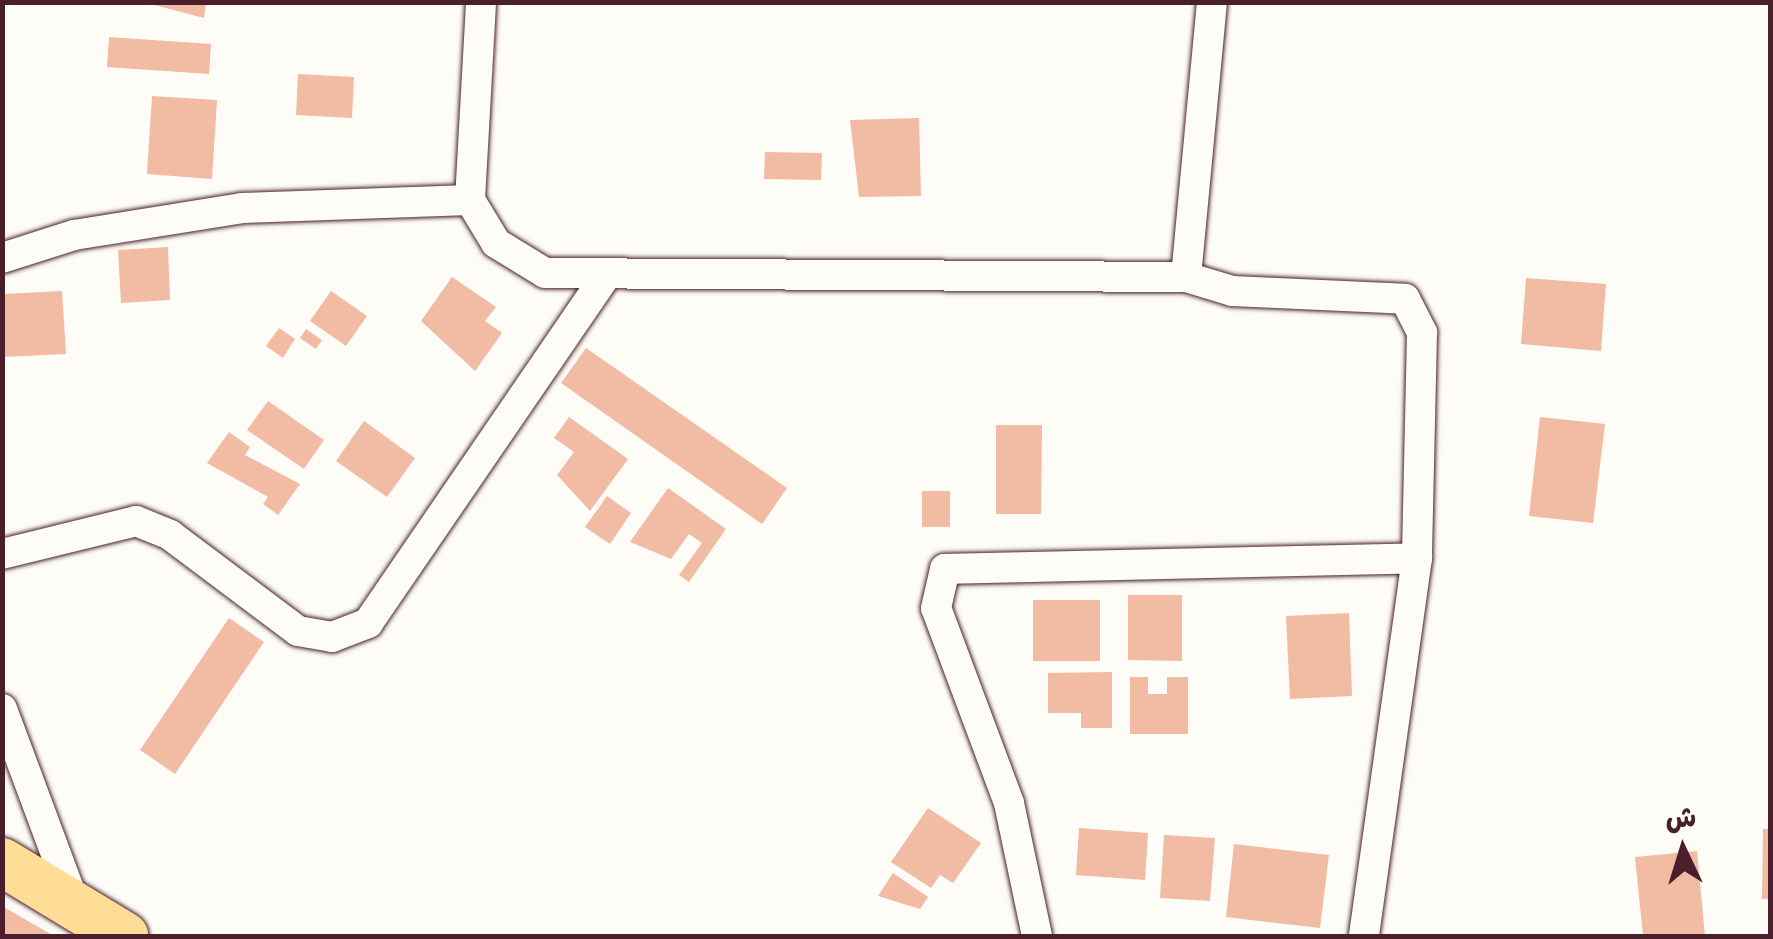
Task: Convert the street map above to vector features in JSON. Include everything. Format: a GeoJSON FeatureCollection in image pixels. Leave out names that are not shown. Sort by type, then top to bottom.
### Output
{"type":"FeatureCollection","features":[{"type":"Feature","properties":{"kind":"highway"},"geometry":{"type":"LineString","coordinates":[[2,862],[124,936]]}},
{"type":"Feature","properties":{"kind":"street"},"geometry":{"type":"LineString","coordinates":[[482,2],[470,200],[496,243],[545,274],[1186,276],[1232,291],[1405,300],[1422,334],[1417,558],[1364,936]]}},
{"type":"Feature","properties":{"kind":"street"},"geometry":{"type":"LineString","coordinates":[[1186,276],[1212,2]]}},
{"type":"Feature","properties":{"kind":"street"},"geometry":{"type":"LineString","coordinates":[[2,258],[74,235],[242,208],[470,200]]}},
{"type":"Feature","properties":{"kind":"street"},"geometry":{"type":"LineString","coordinates":[[2,554],[136,521],[170,535],[298,632],[332,637],[368,623],[608,274]]}},
{"type":"Feature","properties":{"kind":"street"},"geometry":{"type":"LineString","coordinates":[[1037,936],[1008,803],[936,608],[945,569],[1417,558]]}},
{"type":"Feature","properties":{"kind":"street"},"geometry":{"type":"LineString","coordinates":[[2,709],[74,903]]}},
{"type":"Feature","properties":{"kind":"building"},"geometry":{"type":"Polygon","coordinates":[[[143,2],[206,2],[204,18],[143,2]]]}},
{"type":"Feature","properties":{"kind":"building"},"geometry":{"type":"Polygon","coordinates":[[[109,37],[211,44],[209,74],[107,67],[109,37]]]}},
{"type":"Feature","properties":{"kind":"building"},"geometry":{"type":"Polygon","coordinates":[[[298,74],[354,77],[352,118],[296,115],[298,74]]]}},
{"type":"Feature","properties":{"kind":"building"},"geometry":{"type":"Polygon","coordinates":[[[152,96],[217,100],[212,179],[147,174],[152,96]]]}},
{"type":"Feature","properties":{"kind":"building"},"geometry":{"type":"Polygon","coordinates":[[[919,118],[921,196],[859,197],[850,120],[919,118]]]}},
{"type":"Feature","properties":{"kind":"building"},"geometry":{"type":"Polygon","coordinates":[[[765,152],[822,153],[821,180],[764,179],[765,152]]]}},
{"type":"Feature","properties":{"kind":"building"},"geometry":{"type":"Polygon","coordinates":[[[168,247],[170,300],[121,303],[118,250],[168,247]]]}},
{"type":"Feature","properties":{"kind":"building"},"geometry":{"type":"Polygon","coordinates":[[[452,277],[496,307],[485,321],[502,333],[475,371],[421,321],[452,277]]]}},
{"type":"Feature","properties":{"kind":"building"},"geometry":{"type":"Polygon","coordinates":[[[1526,278],[1606,284],[1601,351],[1521,344],[1526,278]]]}},
{"type":"Feature","properties":{"kind":"building"},"geometry":{"type":"Polygon","coordinates":[[[62,291],[66,354],[3,357],[2,294],[62,291]]]}},
{"type":"Feature","properties":{"kind":"building"},"geometry":{"type":"Polygon","coordinates":[[[331,291],[367,316],[346,346],[310,321],[331,291]]]}},
{"type":"Feature","properties":{"kind":"building"},"geometry":{"type":"Polygon","coordinates":[[[279,328],[295,339],[283,358],[266,346],[279,328]]]}},
{"type":"Feature","properties":{"kind":"building"},"geometry":{"type":"Polygon","coordinates":[[[306,329],[322,340],[316,349],[300,338],[306,329]]]}},
{"type":"Feature","properties":{"kind":"building"},"geometry":{"type":"Polygon","coordinates":[[[586,348],[787,488],[762,524],[561,383],[586,348]]]}},
{"type":"Feature","properties":{"kind":"building"},"geometry":{"type":"Polygon","coordinates":[[[268,401],[324,440],[304,469],[247,430],[268,401]]]}},
{"type":"Feature","properties":{"kind":"building"},"geometry":{"type":"Polygon","coordinates":[[[569,417],[628,459],[590,511],[557,475],[574,452],[554,438],[569,417]]]}},
{"type":"Feature","properties":{"kind":"building"},"geometry":{"type":"Polygon","coordinates":[[[1540,417],[1605,424],[1593,523],[1529,516],[1540,417]]]}},
{"type":"Feature","properties":{"kind":"building"},"geometry":{"type":"Polygon","coordinates":[[[364,421],[415,458],[387,497],[336,461],[364,421]]]}},
{"type":"Feature","properties":{"kind":"building"},"geometry":{"type":"Polygon","coordinates":[[[996,425],[1042,425],[1041,514],[996,514],[996,425]]]}},
{"type":"Feature","properties":{"kind":"building"},"geometry":{"type":"Polygon","coordinates":[[[229,432],[250,447],[245,455],[300,484],[278,515],[263,504],[268,497],[207,463],[229,432]]]}},
{"type":"Feature","properties":{"kind":"building"},"geometry":{"type":"Polygon","coordinates":[[[668,488],[726,529],[689,582],[679,575],[702,543],[689,534],[671,559],[630,542],[668,488]]]}},
{"type":"Feature","properties":{"kind":"building"},"geometry":{"type":"Polygon","coordinates":[[[922,491],[950,491],[950,527],[922,527],[922,491]]]}},
{"type":"Feature","properties":{"kind":"building"},"geometry":{"type":"Polygon","coordinates":[[[607,496],[631,513],[610,544],[585,527],[607,496]]]}},
{"type":"Feature","properties":{"kind":"building"},"geometry":{"type":"Polygon","coordinates":[[[1128,595],[1182,595],[1182,661],[1128,660],[1128,595]]]}},
{"type":"Feature","properties":{"kind":"building"},"geometry":{"type":"Polygon","coordinates":[[[1033,600],[1100,600],[1100,661],[1033,661],[1033,600]]]}},
{"type":"Feature","properties":{"kind":"building"},"geometry":{"type":"Polygon","coordinates":[[[1349,613],[1352,696],[1290,699],[1286,616],[1349,613]]]}},
{"type":"Feature","properties":{"kind":"building"},"geometry":{"type":"Polygon","coordinates":[[[229,618],[264,642],[175,774],[140,750],[229,618]]]}},
{"type":"Feature","properties":{"kind":"building"},"geometry":{"type":"Polygon","coordinates":[[[1112,672],[1112,728],[1081,728],[1081,713],[1048,713],[1048,673],[1112,672]]]}},
{"type":"Feature","properties":{"kind":"building"},"geometry":{"type":"Polygon","coordinates":[[[1130,677],[1148,677],[1148,694],[1167,694],[1167,677],[1188,677],[1188,734],[1130,734],[1130,677]]]}},
{"type":"Feature","properties":{"kind":"building"},"geometry":{"type":"Polygon","coordinates":[[[928,808],[981,843],[953,883],[940,875],[931,888],[891,862],[928,808]]]}},
{"type":"Feature","properties":{"kind":"building"},"geometry":{"type":"Polygon","coordinates":[[[1079,828],[1148,833],[1145,880],[1076,875],[1079,828]]]}},
{"type":"Feature","properties":{"kind":"building"},"geometry":{"type":"Polygon","coordinates":[[[1763,829],[1770,829],[1770,899],[1762,899],[1763,829]]]}},
{"type":"Feature","properties":{"kind":"building"},"geometry":{"type":"Polygon","coordinates":[[[1164,835],[1215,838],[1210,901],[1160,898],[1164,835]]]}},
{"type":"Feature","properties":{"kind":"building"},"geometry":{"type":"Polygon","coordinates":[[[1234,844],[1329,855],[1320,928],[1226,917],[1234,844]]]}},
{"type":"Feature","properties":{"kind":"building"},"geometry":{"type":"Polygon","coordinates":[[[1697,851],[1705,936],[1643,936],[1635,857],[1697,851]]]}},
{"type":"Feature","properties":{"kind":"building"},"geometry":{"type":"Polygon","coordinates":[[[893,873],[928,897],[920,909],[878,896],[893,873]]]}},
{"type":"Feature","properties":{"kind":"building"},"geometry":{"type":"Polygon","coordinates":[[[2,906],[54,936],[2,936],[2,906]]]}}]}
